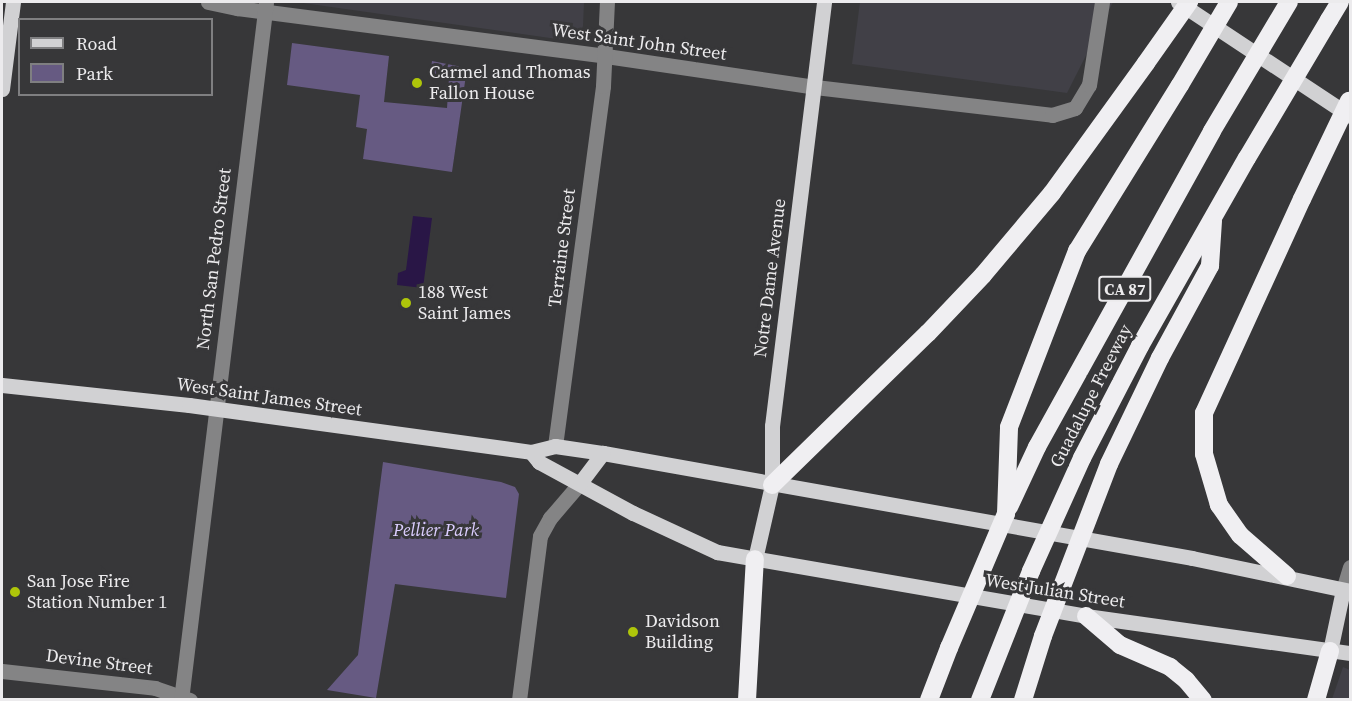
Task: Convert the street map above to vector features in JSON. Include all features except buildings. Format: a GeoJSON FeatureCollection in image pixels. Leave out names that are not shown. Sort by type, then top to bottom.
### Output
{"type":"FeatureCollection","features":[{"type":"Feature","properties":{"kind":"highway"},"geometry":{"type":"LineString","coordinates":[[772,485],[928,333],[983,275],[1052,193],[1189,2]]}},
{"type":"Feature","properties":{"kind":"highway"},"geometry":{"type":"LineString","coordinates":[[1006,514],[1009,427],[1077,251],[1180,86],[1229,2]]}},
{"type":"Feature","properties":{"kind":"highway","name":"Guadalupe Freeway"},"geometry":{"type":"LineString","coordinates":[[930,697],[1006,514],[1037,447],[1212,131],[1289,2]]}},
{"type":"Feature","properties":{"kind":"highway","name":"Guadalupe Freeway"},"geometry":{"type":"LineString","coordinates":[[980,699],[1031,571],[1082,458],[1140,346],[1213,216],[1340,2]]}},
{"type":"Feature","properties":{"kind":"highway"},"geometry":{"type":"LineString","coordinates":[[1287,576],[1240,535],[1219,505],[1204,454],[1204,413],[1350,98]]}},
{"type":"Feature","properties":{"kind":"highway"},"geometry":{"type":"LineString","coordinates":[[1023,699],[1043,636],[1109,464],[1160,358],[1210,266],[1213,216]]}},
{"type":"Feature","properties":{"kind":"highway"},"geometry":{"type":"LineString","coordinates":[[747,699],[755,559]]}},
{"type":"Feature","properties":{"kind":"highway"},"geometry":{"type":"LineString","coordinates":[[1086,616],[1120,645],[1170,668],[1186,680],[1203,699]]}},
{"type":"Feature","properties":{"kind":"highway"},"geometry":{"type":"LineString","coordinates":[[1316,699],[1330,651]]}},
{"type":"Feature","properties":{"kind":"main road"},"geometry":{"type":"LineString","coordinates":[[2,89],[13,2]]}},
{"type":"Feature","properties":{"kind":"main road","name":"Notre Dame Avenue"},"geometry":{"type":"LineString","coordinates":[[755,559],[772,485],[772,426],[824,2]]}},
{"type":"Feature","properties":{"kind":"main road"},"geometry":{"type":"LineString","coordinates":[[1178,2],[1350,116]]}},
{"type":"Feature","properties":{"kind":"main road","name":"West Saint James Street"},"geometry":{"type":"LineString","coordinates":[[2,385],[189,405],[531,452],[555,446],[772,485]]}},
{"type":"Feature","properties":{"kind":"main road","name":"West Saint James Street"},"geometry":{"type":"LineString","coordinates":[[531,452],[539,462],[642,518],[717,552],[755,559]]}},
{"type":"Feature","properties":{"kind":"main road"},"geometry":{"type":"LineString","coordinates":[[580,483],[603,453]]}},
{"type":"Feature","properties":{"kind":"main road"},"geometry":{"type":"LineString","coordinates":[[772,485],[1287,576],[1347,590],[1330,651]]}},
{"type":"Feature","properties":{"kind":"main road","name":"West Julian Street"},"geometry":{"type":"LineString","coordinates":[[755,559],[1086,616],[1350,653]]}},
{"type":"Feature","properties":{"kind":"street","name":"West Saint John Street"},"geometry":{"type":"LineString","coordinates":[[208,2],[266,6],[814,87],[1039,115],[1064,113],[1076,108],[1089,85],[1102,2]]}},
{"type":"Feature","properties":{"kind":"street","name":"Terraine Street"},"geometry":{"type":"LineString","coordinates":[[555,446],[606,56],[607,2]]}},
{"type":"Feature","properties":{"kind":"street","name":"North San Pedro Street"},"geometry":{"type":"LineString","coordinates":[[184,698],[266,6]]}},
{"type":"Feature","properties":{"kind":"street"},"geometry":{"type":"LineString","coordinates":[[519,699],[540,536],[550,518],[580,483]]}},
{"type":"Feature","properties":{"kind":"street"},"geometry":{"type":"LineString","coordinates":[[1347,590],[1350,567]]}},
{"type":"Feature","properties":{"kind":"street","name":"Devine Street"},"geometry":{"type":"LineString","coordinates":[[2,671],[154,688],[184,698]]}},
{"type":"Feature","properties":{"kind":"shaded area"},"geometry":{"type":"Polygon","coordinates":[[[296,2],[584,2],[583,26],[580,34],[564,40],[296,2]]]}},
{"type":"Feature","properties":{"kind":"shaded area"},"geometry":{"type":"Polygon","coordinates":[[[860,2],[1113,2],[1067,93],[852,64],[860,2]]]}},
{"type":"Feature","properties":{"kind":"shaded area"},"geometry":{"type":"Polygon","coordinates":[[[413,216],[432,218],[423,288],[397,285],[398,273],[406,270],[413,216]]]}},
{"type":"Feature","properties":{"kind":"shaded area"},"geometry":{"type":"Polygon","coordinates":[[[1343,667],[1350,670],[1350,699],[1332,699],[1343,667]]]}},
{"type":"Feature","properties":{"kind":"green space"},"geometry":{"type":"Polygon","coordinates":[[[292,43],[389,56],[384,102],[447,108],[449,78],[430,75],[432,61],[467,68],[452,172],[363,159],[367,129],[356,127],[360,95],[287,85],[292,43]]]}},
{"type":"Feature","properties":{"kind":"green space","name":"Pellier Park"},"geometry":{"type":"Polygon","coordinates":[[[383,462],[501,482],[515,487],[519,494],[506,598],[395,584],[376,698],[327,690],[358,655],[383,462]]]}},
{"type":"Feature","properties":{"kind":"place","name":"Carmel and Thomas Fallon House"},"geometry":{"type":"Point","coordinates":[417,83]}},
{"type":"Feature","properties":{"kind":"place","name":"188 West Saint James"},"geometry":{"type":"Point","coordinates":[406,303]}},
{"type":"Feature","properties":{"kind":"place","name":"San Jose Fire Station Number 1"},"geometry":{"type":"Point","coordinates":[15,592]}},
{"type":"Feature","properties":{"kind":"place","name":"Davidson Building"},"geometry":{"type":"Point","coordinates":[633,632]}}]}
